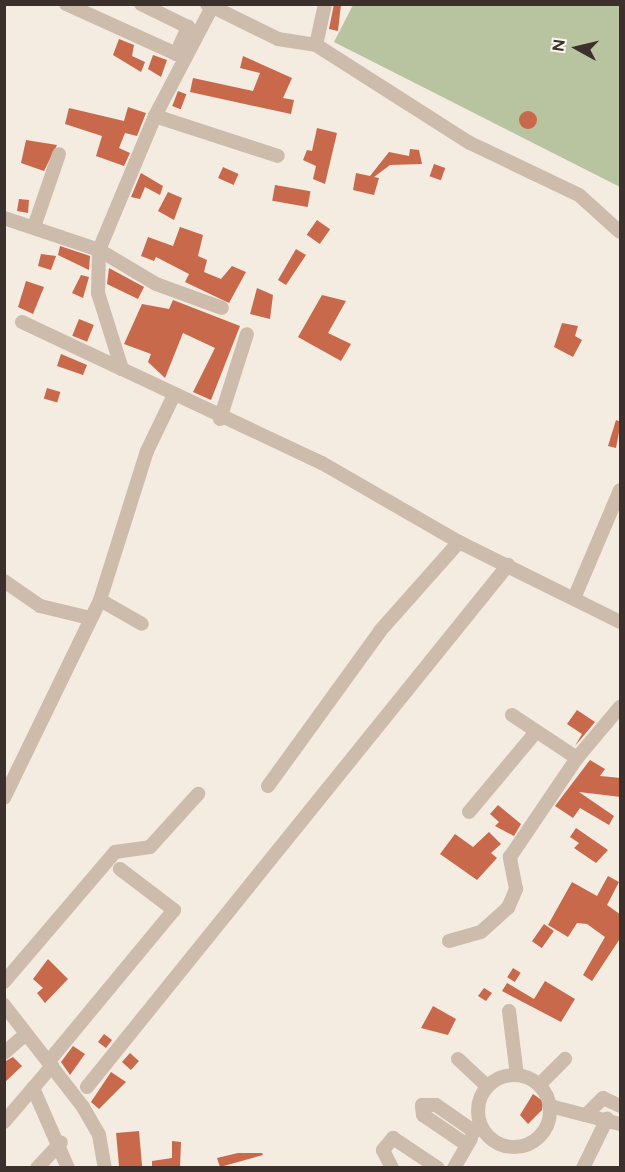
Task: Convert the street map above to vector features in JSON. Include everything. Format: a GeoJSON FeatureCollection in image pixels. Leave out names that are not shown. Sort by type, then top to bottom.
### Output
{"type":"FeatureCollection","features":[{"type":"Feature","properties":{"kind":"street"},"geometry":{"type":"LineString","coordinates":[[66,4],[176,54],[188,27],[141,4]]}},
{"type":"Feature","properties":{"kind":"street"},"geometry":{"type":"LineString","coordinates":[[316,45],[325,4]]}},
{"type":"Feature","properties":{"kind":"street"},"geometry":{"type":"LineString","coordinates":[[122,369],[98,293],[99,250],[155,116],[210,6],[295,45],[316,45],[470,143],[579,195],[621,232]]}},
{"type":"Feature","properties":{"kind":"street"},"geometry":{"type":"LineString","coordinates":[[155,116],[279,156]]}},
{"type":"Feature","properties":{"kind":"street"},"geometry":{"type":"LineString","coordinates":[[34,226],[59,154]]}},
{"type":"Feature","properties":{"kind":"street"},"geometry":{"type":"LineString","coordinates":[[4,218],[34,226],[99,250],[156,284],[222,308]]}},
{"type":"Feature","properties":{"kind":"street"},"geometry":{"type":"LineString","coordinates":[[22,322],[122,369],[173,397],[322,463],[459,542],[575,596],[621,622]]}},
{"type":"Feature","properties":{"kind":"street"},"geometry":{"type":"LineString","coordinates":[[220,419],[247,333]]}},
{"type":"Feature","properties":{"kind":"street"},"geometry":{"type":"LineString","coordinates":[[4,798],[100,600],[147,451],[173,397]]}},
{"type":"Feature","properties":{"kind":"street"},"geometry":{"type":"LineString","coordinates":[[575,596],[621,490]]}},
{"type":"Feature","properties":{"kind":"street"},"geometry":{"type":"LineString","coordinates":[[268,786],[380,631],[459,542]]}},
{"type":"Feature","properties":{"kind":"street"},"geometry":{"type":"LineString","coordinates":[[87,1087],[508,565]]}},
{"type":"Feature","properties":{"kind":"street"},"geometry":{"type":"LineString","coordinates":[[4,581],[40,606],[90,618]]}},
{"type":"Feature","properties":{"kind":"street"},"geometry":{"type":"LineString","coordinates":[[100,600],[141,624]]}},
{"type":"Feature","properties":{"kind":"street"},"geometry":{"type":"LineString","coordinates":[[449,941],[482,932],[508,908],[516,889],[510,856],[578,758],[621,707]]}},
{"type":"Feature","properties":{"kind":"street"},"geometry":{"type":"LineString","coordinates":[[512,715],[578,758]]}},
{"type":"Feature","properties":{"kind":"street"},"geometry":{"type":"LineString","coordinates":[[469,812],[536,732]]}},
{"type":"Feature","properties":{"kind":"street"},"geometry":{"type":"LineString","coordinates":[[4,982],[115,852],[150,847],[198,794]]}},
{"type":"Feature","properties":{"kind":"street"},"geometry":{"type":"LineString","coordinates":[[4,1122],[174,910],[120,869]]}},
{"type":"Feature","properties":{"kind":"street"},"geometry":{"type":"LineString","coordinates":[[4,1005],[50,1064],[99,1135],[105,1167]]}},
{"type":"Feature","properties":{"kind":"street"},"geometry":{"type":"LineString","coordinates":[[508,1011],[517,1075]]}},
{"type":"Feature","properties":{"kind":"street"},"geometry":{"type":"LineString","coordinates":[[4,1053],[26,1034]]}},
{"type":"Feature","properties":{"kind":"street"},"geometry":{"type":"LineString","coordinates":[[459,1059],[488,1086]]}},
{"type":"Feature","properties":{"kind":"street"},"geometry":{"type":"LineString","coordinates":[[539,1085],[565,1059]]}},
{"type":"Feature","properties":{"kind":"street"},"geometry":{"type":"LineString","coordinates":[[454,1167],[467,1145],[477,1128],[477,1107],[488,1086],[517,1075],[539,1085],[550,1106],[540,1136],[518,1147],[495,1142],[477,1128],[436,1105],[422,1105],[423,1115],[467,1145]]}},
{"type":"Feature","properties":{"kind":"street"},"geometry":{"type":"LineString","coordinates":[[33,1088],[61,1142],[68,1167]]}},
{"type":"Feature","properties":{"kind":"street"},"geometry":{"type":"LineString","coordinates":[[586,1115],[603,1098],[621,1106]]}},
{"type":"Feature","properties":{"kind":"street"},"geometry":{"type":"LineString","coordinates":[[550,1106],[621,1124]]}},
{"type":"Feature","properties":{"kind":"street"},"geometry":{"type":"LineString","coordinates":[[583,1167],[607,1119]]}},
{"type":"Feature","properties":{"kind":"street"},"geometry":{"type":"LineString","coordinates":[[392,1167],[383,1150],[393,1138],[438,1167]]}},
{"type":"Feature","properties":{"kind":"street"},"geometry":{"type":"LineString","coordinates":[[38,1167],[61,1142]]}},
{"type":"Feature","properties":{"kind":"green space"},"geometry":{"type":"Polygon","coordinates":[[[353,5],[620,5],[620,187],[334,42],[353,5]]]}},
{"type":"Feature","properties":{"kind":"building"},"geometry":{"type":"Polygon","coordinates":[[[334,4],[341,4],[338,31],[329,29],[334,4]]]}},
{"type":"Feature","properties":{"kind":"building"},"geometry":{"type":"Polygon","coordinates":[[[119,39],[134,45],[132,56],[145,62],[141,72],[113,55],[119,39]]]}},
{"type":"Feature","properties":{"kind":"building"},"geometry":{"type":"Polygon","coordinates":[[[153,55],[167,60],[161,77],[148,69],[153,55]]]}},
{"type":"Feature","properties":{"kind":"building"},"geometry":{"type":"Polygon","coordinates":[[[243,56],[292,78],[283,98],[294,100],[291,114],[190,92],[193,78],[253,91],[260,73],[240,68],[243,56]]]}},
{"type":"Feature","properties":{"kind":"building"},"geometry":{"type":"Polygon","coordinates":[[[178,91],[186,94],[181,109],[172,106],[178,91]]]}},
{"type":"Feature","properties":{"kind":"building"},"geometry":{"type":"Polygon","coordinates":[[[128,107],[146,113],[137,136],[125,133],[119,148],[130,153],[124,166],[96,156],[102,136],[65,124],[69,108],[124,121],[128,107]]]}},
{"type":"Feature","properties":{"kind":"building"},"geometry":{"type":"Polygon","coordinates":[[[528,111],[534,114],[537,120],[534,126],[528,129],[522,126],[519,120],[522,114],[528,111]]]}},
{"type":"Feature","properties":{"kind":"building"},"geometry":{"type":"Polygon","coordinates":[[[317,128],[337,133],[325,184],[313,179],[316,166],[303,160],[307,150],[312,151],[317,128]]]}},
{"type":"Feature","properties":{"kind":"building"},"geometry":{"type":"Polygon","coordinates":[[[26,140],[57,145],[44,171],[21,163],[26,140]]]}},
{"type":"Feature","properties":{"kind":"building"},"geometry":{"type":"Polygon","coordinates":[[[410,149],[419,150],[422,164],[390,165],[374,177],[379,178],[374,195],[353,190],[356,173],[370,176],[389,152],[409,156],[410,149]]]}},
{"type":"Feature","properties":{"kind":"building"},"geometry":{"type":"Polygon","coordinates":[[[434,164],[445,168],[441,180],[430,176],[434,164]]]}},
{"type":"Feature","properties":{"kind":"building"},"geometry":{"type":"Polygon","coordinates":[[[223,167],[239,174],[234,185],[218,178],[223,167]]]}},
{"type":"Feature","properties":{"kind":"building"},"geometry":{"type":"Polygon","coordinates":[[[141,173],[163,186],[160,195],[145,187],[140,199],[131,197],[141,173]]]}},
{"type":"Feature","properties":{"kind":"building"},"geometry":{"type":"Polygon","coordinates":[[[275,185],[310,191],[308,207],[272,201],[275,185]]]}},
{"type":"Feature","properties":{"kind":"building"},"geometry":{"type":"Polygon","coordinates":[[[168,192],[182,198],[174,220],[158,211],[168,192]]]}},
{"type":"Feature","properties":{"kind":"building"},"geometry":{"type":"Polygon","coordinates":[[[19,199],[29,200],[28,213],[17,211],[19,199]]]}},
{"type":"Feature","properties":{"kind":"building"},"geometry":{"type":"Polygon","coordinates":[[[317,220],[330,229],[320,244],[307,235],[317,220]]]}},
{"type":"Feature","properties":{"kind":"building"},"geometry":{"type":"Polygon","coordinates":[[[180,227],[203,235],[198,256],[207,260],[204,272],[221,279],[232,266],[246,272],[229,303],[185,282],[189,274],[156,257],[154,261],[141,256],[148,237],[173,246],[180,227]]]}},
{"type":"Feature","properties":{"kind":"building"},"geometry":{"type":"Polygon","coordinates":[[[60,246],[90,256],[89,270],[58,255],[60,246]]]}},
{"type":"Feature","properties":{"kind":"building"},"geometry":{"type":"Polygon","coordinates":[[[296,249],[306,255],[286,285],[278,280],[296,249]]]}},
{"type":"Feature","properties":{"kind":"building"},"geometry":{"type":"Polygon","coordinates":[[[41,254],[56,256],[51,270],[38,266],[41,254]]]}},
{"type":"Feature","properties":{"kind":"building"},"geometry":{"type":"Polygon","coordinates":[[[109,268],[144,287],[138,299],[107,284],[109,268]]]}},
{"type":"Feature","properties":{"kind":"building"},"geometry":{"type":"Polygon","coordinates":[[[81,275],[89,277],[83,298],[72,293],[81,275]]]}},
{"type":"Feature","properties":{"kind":"building"},"geometry":{"type":"Polygon","coordinates":[[[26,281],[44,287],[33,314],[18,307],[26,281]]]}},
{"type":"Feature","properties":{"kind":"building"},"geometry":{"type":"Polygon","coordinates":[[[257,288],[273,295],[270,319],[250,314],[257,288]]]}},
{"type":"Feature","properties":{"kind":"building"},"geometry":{"type":"Polygon","coordinates":[[[322,295],[346,301],[328,333],[351,344],[341,361],[298,337],[322,295]]]}},
{"type":"Feature","properties":{"kind":"building"},"geometry":{"type":"Polygon","coordinates":[[[173,300],[240,326],[211,400],[193,392],[215,348],[183,333],[165,378],[148,362],[151,354],[124,344],[142,304],[169,309],[173,300]]]}},
{"type":"Feature","properties":{"kind":"building"},"geometry":{"type":"Polygon","coordinates":[[[79,319],[94,325],[87,342],[72,336],[79,319]]]}},
{"type":"Feature","properties":{"kind":"building"},"geometry":{"type":"Polygon","coordinates":[[[562,323],[578,326],[575,336],[582,340],[573,357],[554,347],[562,323]]]}},
{"type":"Feature","properties":{"kind":"building"},"geometry":{"type":"Polygon","coordinates":[[[61,354],[87,365],[83,375],[57,366],[61,354]]]}},
{"type":"Feature","properties":{"kind":"building"},"geometry":{"type":"Polygon","coordinates":[[[47,388],[60,392],[57,403],[44,399],[47,388]]]}},
{"type":"Feature","properties":{"kind":"building"},"geometry":{"type":"Polygon","coordinates":[[[616,420],[621,422],[616,448],[608,446],[616,420]]]}},
{"type":"Feature","properties":{"kind":"building"},"geometry":{"type":"Polygon","coordinates":[[[577,710],[595,722],[575,746],[582,734],[567,724],[577,710]]]}},
{"type":"Feature","properties":{"kind":"building"},"geometry":{"type":"Polygon","coordinates":[[[590,760],[605,769],[600,776],[621,778],[621,797],[579,792],[614,816],[609,825],[580,808],[573,818],[555,806],[590,760]]]}},
{"type":"Feature","properties":{"kind":"building"},"geometry":{"type":"Polygon","coordinates":[[[498,805],[521,824],[514,836],[495,826],[499,822],[490,814],[498,805]]]}},
{"type":"Feature","properties":{"kind":"building"},"geometry":{"type":"Polygon","coordinates":[[[576,828],[608,850],[596,863],[574,848],[579,843],[570,837],[576,828]]]}},
{"type":"Feature","properties":{"kind":"building"},"geometry":{"type":"Polygon","coordinates":[[[489,832],[501,844],[491,853],[497,858],[477,880],[440,854],[455,834],[473,847],[489,832]]]}},
{"type":"Feature","properties":{"kind":"building"},"geometry":{"type":"Polygon","coordinates":[[[608,876],[619,882],[607,905],[621,915],[621,937],[592,981],[583,975],[605,937],[587,924],[577,923],[568,937],[548,925],[572,882],[597,896],[608,876]]]}},
{"type":"Feature","properties":{"kind":"building"},"geometry":{"type":"Polygon","coordinates":[[[544,924],[554,931],[542,948],[532,941],[544,924]]]}},
{"type":"Feature","properties":{"kind":"building"},"geometry":{"type":"Polygon","coordinates":[[[48,959],[68,979],[45,1003],[37,993],[43,988],[33,979],[48,959]]]}},
{"type":"Feature","properties":{"kind":"building"},"geometry":{"type":"Polygon","coordinates":[[[513,968],[521,973],[515,982],[507,977],[513,968]]]}},
{"type":"Feature","properties":{"kind":"building"},"geometry":{"type":"Polygon","coordinates":[[[545,981],[575,999],[561,1022],[502,991],[507,983],[534,999],[545,981]]]}},
{"type":"Feature","properties":{"kind":"building"},"geometry":{"type":"Polygon","coordinates":[[[484,988],[492,993],[486,1001],[478,996],[484,988]]]}},
{"type":"Feature","properties":{"kind":"building"},"geometry":{"type":"Polygon","coordinates":[[[433,1006],[456,1019],[448,1035],[421,1028],[433,1006]]]}},
{"type":"Feature","properties":{"kind":"building"},"geometry":{"type":"Polygon","coordinates":[[[104,1034],[112,1040],[106,1048],[98,1042],[104,1034]]]}},
{"type":"Feature","properties":{"kind":"building"},"geometry":{"type":"Polygon","coordinates":[[[73,1046],[85,1054],[70,1075],[61,1062],[73,1046]]]}},
{"type":"Feature","properties":{"kind":"building"},"geometry":{"type":"Polygon","coordinates":[[[130,1053],[139,1061],[131,1070],[122,1062],[130,1053]]]}},
{"type":"Feature","properties":{"kind":"building"},"geometry":{"type":"Polygon","coordinates":[[[13,1057],[22,1066],[4,1083],[4,1062],[13,1057]]]}},
{"type":"Feature","properties":{"kind":"building"},"geometry":{"type":"Polygon","coordinates":[[[111,1072],[126,1082],[99,1109],[91,1102],[111,1072]]]}},
{"type":"Feature","properties":{"kind":"building"},"geometry":{"type":"Polygon","coordinates":[[[533,1094],[543,1101],[542,1110],[528,1124],[520,1115],[533,1094]]]}},
{"type":"Feature","properties":{"kind":"building"},"geometry":{"type":"Polygon","coordinates":[[[139,1131],[142,1167],[119,1168],[116,1133],[139,1131]]]}},
{"type":"Feature","properties":{"kind":"building"},"geometry":{"type":"Polygon","coordinates":[[[172,1141],[181,1142],[180,1167],[152,1166],[152,1161],[172,1158],[172,1141]]]}},
{"type":"Feature","properties":{"kind":"building"},"geometry":{"type":"Polygon","coordinates":[[[238,1153],[262,1153],[263,1155],[220,1167],[217,1158],[238,1153]]]}}]}
